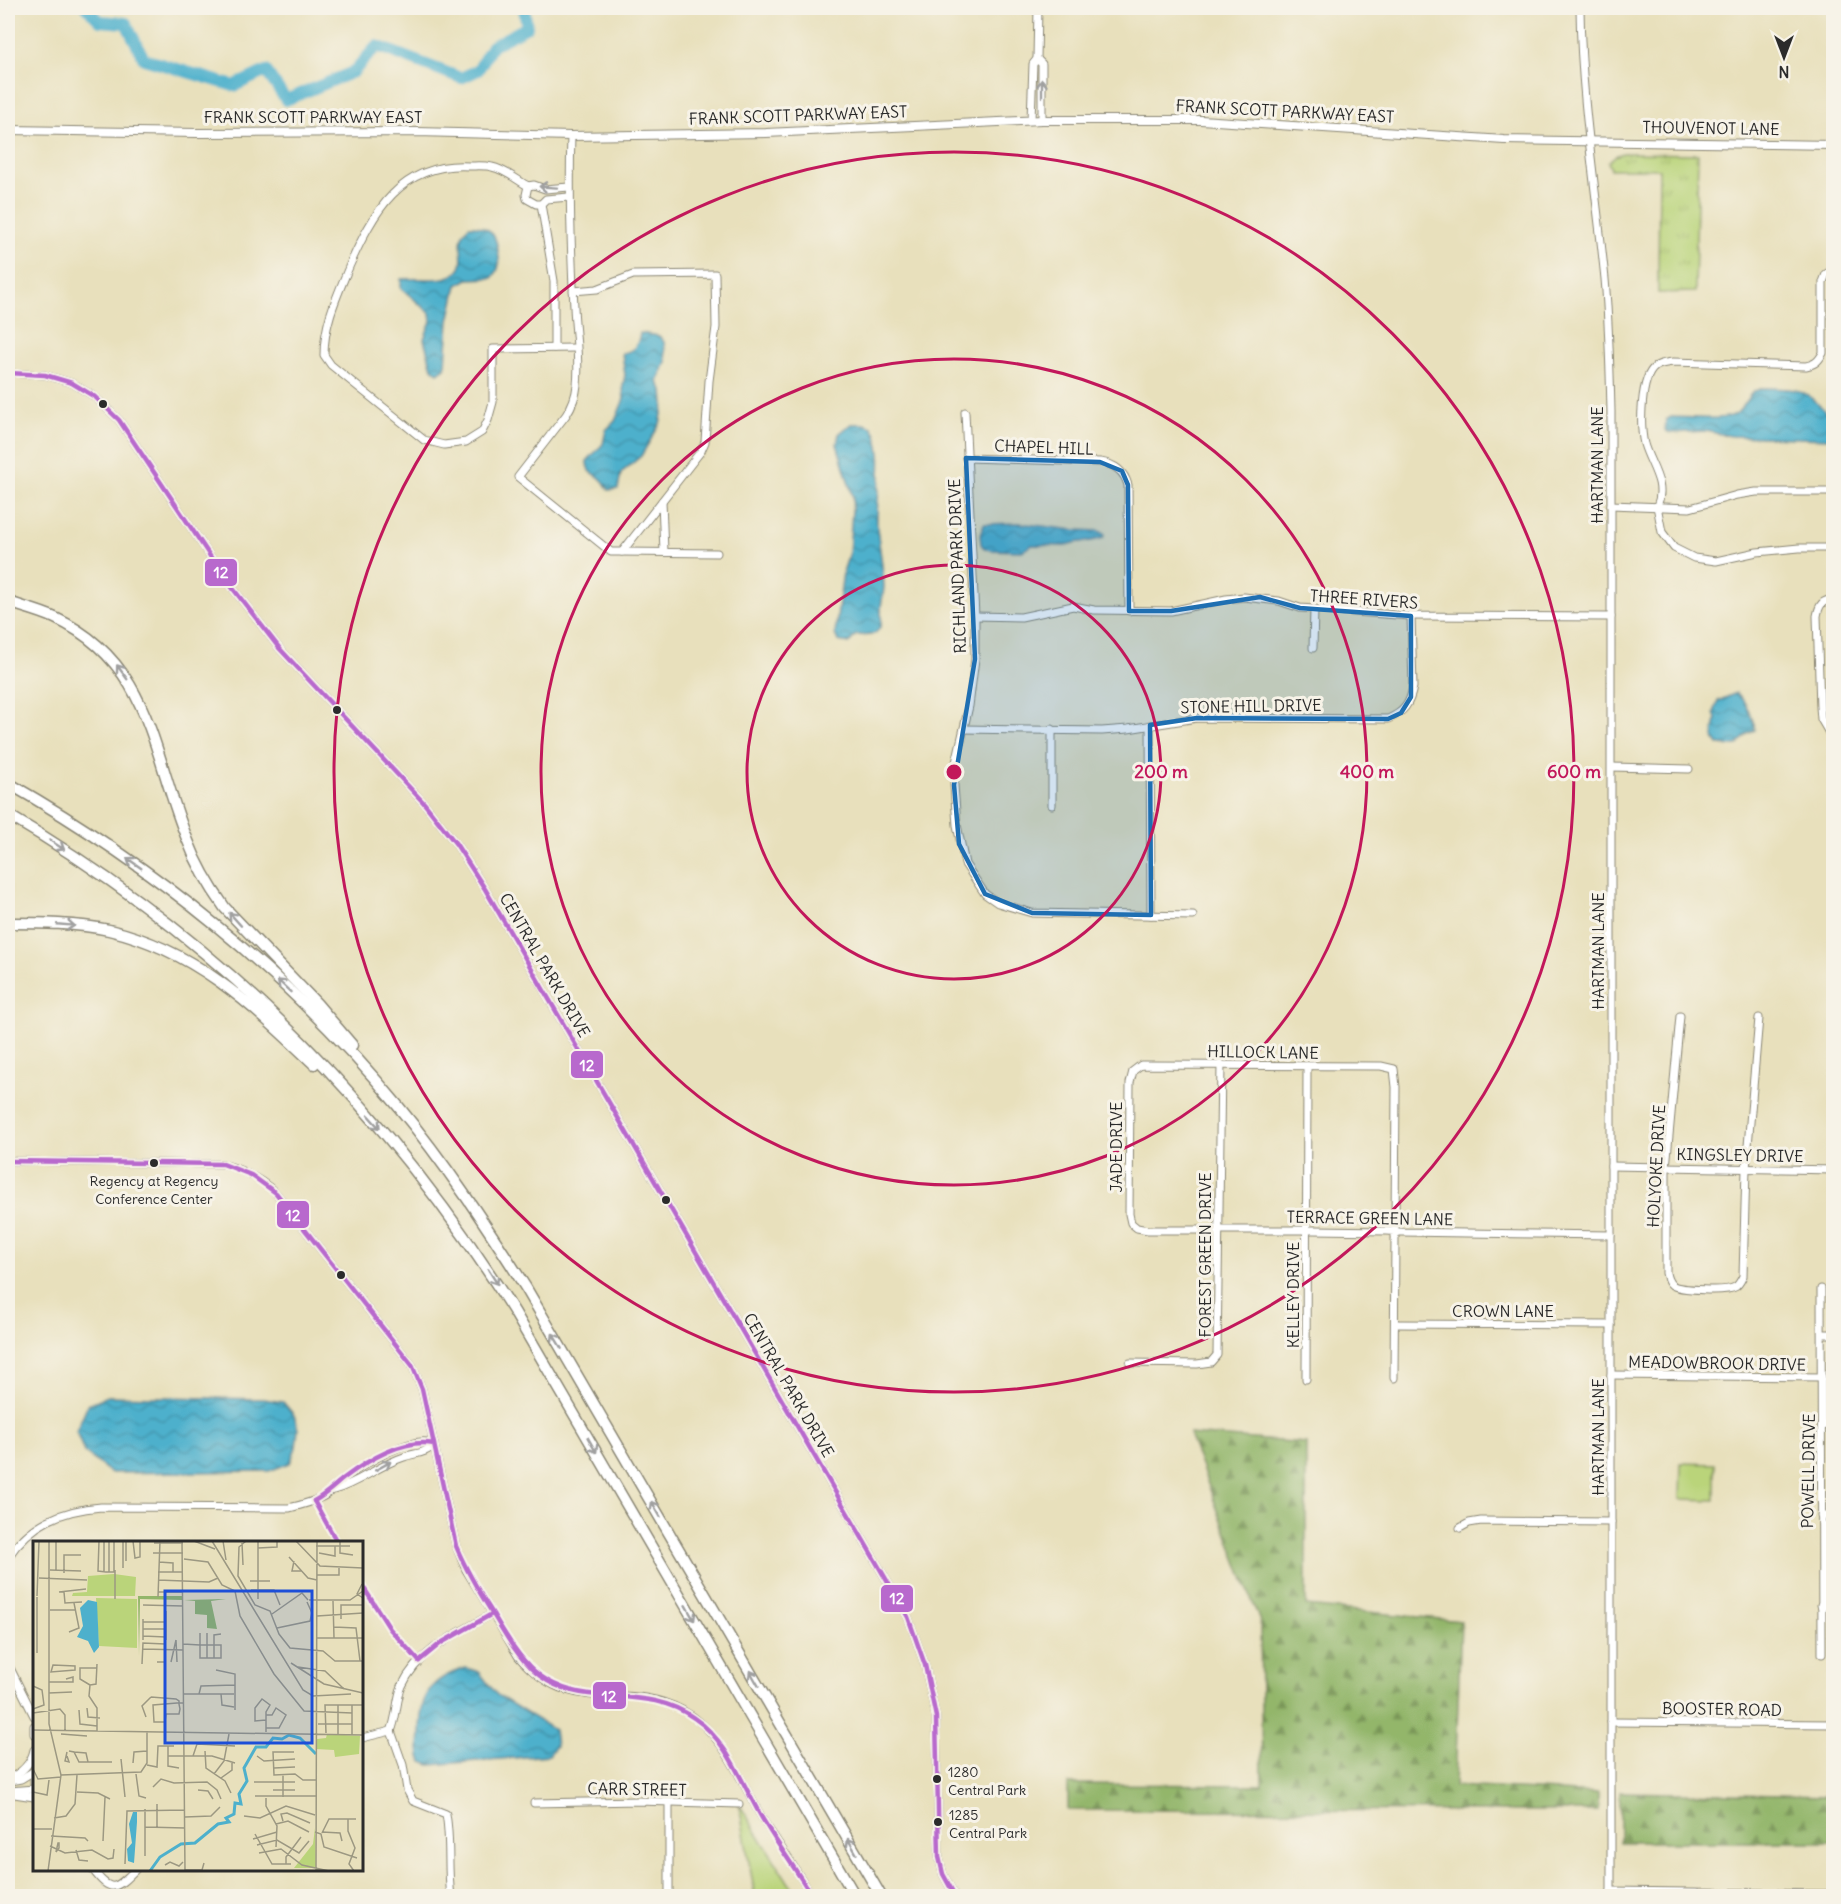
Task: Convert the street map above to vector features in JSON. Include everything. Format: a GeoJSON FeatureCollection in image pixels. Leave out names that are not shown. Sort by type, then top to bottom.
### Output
{"type":"FeatureCollection","features":[{"type":"Feature","properties":{"kind":"highway"},"geometry":{"type":"LineString","coordinates":[[8,602],[54,617],[73,628],[114,661],[140,702],[150,723],[187,839],[212,890],[225,908],[317,1004],[387,1085],[397,1104]]}},
{"type":"Feature","properties":{"kind":"highway"},"geometry":{"type":"LineString","coordinates":[[8,783],[54,810],[128,859],[215,925],[304,1004],[397,1104],[465,1195],[526,1288],[881,1896]]}},
{"type":"Feature","properties":{"kind":"highway"},"geometry":{"type":"LineString","coordinates":[[8,814],[121,887],[188,939],[258,999],[319,1059],[424,1180],[486,1267],[559,1387],[855,1896]]}},
{"type":"Feature","properties":{"kind":"highway"},"geometry":{"type":"LineString","coordinates":[[8,923],[44,923],[108,930],[176,954],[236,992],[318,1068],[335,1078]]}},
{"type":"Feature","properties":{"kind":"main road","name":"FRANK SCOTT PARKWAY EAST"},"geometry":{"type":"LineString","coordinates":[[8,130],[197,133],[417,132],[571,136],[766,133],[1031,120],[1201,120],[1504,140],[1588,142]]}},
{"type":"Feature","properties":{"kind":"main road","name":"THOUVENOT LANE"},"geometry":{"type":"LineString","coordinates":[[1588,142],[1833,145]]}},
{"type":"Feature","properties":{"kind":"street"},"geometry":{"type":"LineString","coordinates":[[1031,120],[1033,64],[1037,59],[1038,8]]}},
{"type":"Feature","properties":{"kind":"street","name":"HARTMAN LANE"},"geometry":{"type":"LineString","coordinates":[[1580,8],[1588,142],[1607,308],[1610,371],[1611,1894]]}},
{"type":"Feature","properties":{"kind":"street"},"geometry":{"type":"LineString","coordinates":[[1037,59],[1042,64],[1042,120]]}},
{"type":"Feature","properties":{"kind":"street"},"geometry":{"type":"LineString","coordinates":[[571,136],[569,196],[577,388],[572,407],[518,477],[611,552],[717,553]]}},
{"type":"Feature","properties":{"kind":"street"},"geometry":{"type":"LineString","coordinates":[[569,187],[545,189],[534,185],[528,186],[493,167],[455,165],[435,168],[402,184],[385,200],[352,260],[334,302],[327,326],[324,355],[331,365],[424,440],[444,445],[465,442],[482,432],[493,402],[493,349],[575,348]]}},
{"type":"Feature","properties":{"kind":"street"},"geometry":{"type":"LineString","coordinates":[[528,186],[527,198],[536,204],[541,204]]}},
{"type":"Feature","properties":{"kind":"street"},"geometry":{"type":"LineString","coordinates":[[541,204],[546,199],[569,196]]}},
{"type":"Feature","properties":{"kind":"street"},"geometry":{"type":"LineString","coordinates":[[541,204],[554,281],[554,348]]}},
{"type":"Feature","properties":{"kind":"street"},"geometry":{"type":"LineString","coordinates":[[1833,269],[1826,274],[1823,282],[1822,353],[1814,364],[1806,366],[1673,362],[1656,366],[1651,372],[1641,416],[1644,443],[1661,487],[1661,498],[1657,506],[1662,532],[1674,548],[1694,558],[1716,561],[1758,552],[1799,548],[1833,548]]}},
{"type":"Feature","properties":{"kind":"street"},"geometry":{"type":"LineString","coordinates":[[573,291],[593,290],[633,275],[715,274],[716,327],[709,381],[705,442],[701,451],[622,552]]}},
{"type":"Feature","properties":{"kind":"street","name":"CENTRAL PARK DRIVE"},"geometry":{"type":"LineString","coordinates":[[8,373],[45,375],[72,383],[95,397],[119,420],[224,577],[280,649],[424,803],[456,844],[485,889],[908,1617],[925,1665],[936,1717],[939,1857],[946,1880],[955,1896]]}},
{"type":"Feature","properties":{"kind":"street","name":"RICHLAND PARK DRIVE"},"geometry":{"type":"LineString","coordinates":[[965,412],[975,658],[964,729],[955,767],[954,785],[957,825],[965,864],[985,894],[998,903],[1032,913],[1193,916]]}},
{"type":"Feature","properties":{"kind":"street","name":"CHAPEL HILL"},"geometry":{"type":"LineString","coordinates":[[966,458],[1100,462],[1112,464],[1122,471],[1128,485],[1129,611]]}},
{"type":"Feature","properties":{"kind":"street"},"geometry":{"type":"LineString","coordinates":[[1611,506],[1690,508],[1756,492],[1833,492]]}},
{"type":"Feature","properties":{"kind":"street"},"geometry":{"type":"LineString","coordinates":[[662,501],[664,552]]}},
{"type":"Feature","properties":{"kind":"street","name":"THREE RIVERS"},"geometry":{"type":"LineString","coordinates":[[975,616],[1021,617],[1073,606],[1094,610],[1171,611],[1226,599],[1260,597],[1300,608],[1411,616],[1611,617]]}},
{"type":"Feature","properties":{"kind":"street"},"geometry":{"type":"LineString","coordinates":[[1832,738],[1821,719],[1816,616],[1820,604],[1827,599],[1833,599]]}},
{"type":"Feature","properties":{"kind":"street"},"geometry":{"type":"LineString","coordinates":[[1313,648],[1314,609]]}},
{"type":"Feature","properties":{"kind":"street","name":"STONE HILL DRIVE"},"geometry":{"type":"LineString","coordinates":[[964,729],[1102,731],[1197,718],[1388,719],[1401,713],[1411,697],[1413,687],[1411,616]]}},
{"type":"Feature","properties":{"kind":"street"},"geometry":{"type":"LineString","coordinates":[[1150,725],[1150,915]]}},
{"type":"Feature","properties":{"kind":"street"},"geometry":{"type":"LineString","coordinates":[[1052,729],[1052,805]]}},
{"type":"Feature","properties":{"kind":"street"},"geometry":{"type":"LineString","coordinates":[[1612,767],[1689,769]]}},
{"type":"Feature","properties":{"kind":"street","name":"HOLYOKE DRIVE"},"geometry":{"type":"LineString","coordinates":[[1680,1016],[1666,1168],[1666,1277],[1671,1285],[1678,1288],[1702,1289],[1732,1289],[1739,1284],[1743,1276],[1746,1169],[1759,1018]]}},
{"type":"Feature","properties":{"kind":"street","name":"HILLOCK LANE"},"geometry":{"type":"LineString","coordinates":[[1133,1071],[1141,1065],[1381,1065],[1394,1069],[1396,1087],[1395,1232]]}},
{"type":"Feature","properties":{"kind":"street","name":"FOREST GREEN DRIVE"},"geometry":{"type":"LineString","coordinates":[[1130,1363],[1197,1364],[1211,1362],[1217,1355],[1221,1065]]}},
{"type":"Feature","properties":{"kind":"street","name":"KELLEY DRIVE"},"geometry":{"type":"LineString","coordinates":[[1306,1379],[1307,1066]]}},
{"type":"Feature","properties":{"kind":"street","name":"JADE DRIVE"},"geometry":{"type":"LineString","coordinates":[[1131,1223],[1129,1214],[1130,1083],[1133,1071]]}},
{"type":"Feature","properties":{"kind":"street"},"geometry":{"type":"LineString","coordinates":[[8,1161],[223,1164],[238,1168],[260,1179],[276,1193],[412,1365],[422,1389],[456,1546],[466,1570],[509,1644],[528,1668],[562,1690],[582,1695],[635,1697],[665,1702],[683,1710],[708,1729],[720,1743],[765,1822],[812,1896]]}},
{"type":"Feature","properties":{"kind":"street","name":"KINGSLEY DRIVE"},"geometry":{"type":"LineString","coordinates":[[1611,1166],[1833,1170]]}},
{"type":"Feature","properties":{"kind":"street","name":"TERRACE GREEN LANE"},"geometry":{"type":"LineString","coordinates":[[1131,1223],[1137,1228],[1148,1230],[1611,1235]]}},
{"type":"Feature","properties":{"kind":"street"},"geometry":{"type":"LineString","coordinates":[[1394,1378],[1395,1232]]}},
{"type":"Feature","properties":{"kind":"street","name":"POWELL DRIVE"},"geometry":{"type":"LineString","coordinates":[[1821,1289],[1822,1654]]}},
{"type":"Feature","properties":{"kind":"street","name":"CROWN LANE"},"geometry":{"type":"LineString","coordinates":[[1395,1324],[1611,1325]]}},
{"type":"Feature","properties":{"kind":"street"},"geometry":{"type":"LineString","coordinates":[[1822,1334],[1833,1334]]}},
{"type":"Feature","properties":{"kind":"street","name":"MEADOWBROOK DRIVE"},"geometry":{"type":"LineString","coordinates":[[1611,1375],[1822,1377]]}},
{"type":"Feature","properties":{"kind":"street"},"geometry":{"type":"LineString","coordinates":[[1822,1425],[1833,1425]]}},
{"type":"Feature","properties":{"kind":"street"},"geometry":{"type":"LineString","coordinates":[[8,1557],[37,1526],[58,1514],[73,1510],[101,1507],[282,1508],[303,1505],[333,1490],[342,1480],[388,1453],[423,1442],[434,1444]]}},
{"type":"Feature","properties":{"kind":"street"},"geometry":{"type":"LineString","coordinates":[[1821,1516],[1833,1516]]}},
{"type":"Feature","properties":{"kind":"street"},"geometry":{"type":"LineString","coordinates":[[1460,1528],[1469,1523],[1481,1521],[1611,1522]]}},
{"type":"Feature","properties":{"kind":"street"},"geometry":{"type":"LineString","coordinates":[[1821,1605],[1833,1605]]}},
{"type":"Feature","properties":{"kind":"street"},"geometry":{"type":"LineString","coordinates":[[451,1896],[450,1835],[446,1814],[413,1801],[407,1790],[403,1766],[391,1731],[401,1688],[414,1667],[430,1650],[492,1614]]}},
{"type":"Feature","properties":{"kind":"street"},"geometry":{"type":"LineString","coordinates":[[8,1664],[33,1714]]}},
{"type":"Feature","properties":{"kind":"street","name":"BOOSTER ROAD"},"geometry":{"type":"LineString","coordinates":[[1611,1722],[1833,1724]]}},
{"type":"Feature","properties":{"kind":"street"},"geometry":{"type":"LineString","coordinates":[[363,1738],[391,1731]]}},
{"type":"Feature","properties":{"kind":"street"},"geometry":{"type":"LineString","coordinates":[[8,1780],[27,1767],[33,1752]]}},
{"type":"Feature","properties":{"kind":"street"},"geometry":{"type":"LineString","coordinates":[[8,1780],[21,1779],[33,1773]]}},
{"type":"Feature","properties":{"kind":"street"},"geometry":{"type":"LineString","coordinates":[[8,1792],[33,1789]]}},
{"type":"Feature","properties":{"kind":"street"},"geometry":{"type":"LineString","coordinates":[[8,1792],[33,1797]]}},
{"type":"Feature","properties":{"kind":"street","name":"CARR STREET"},"geometry":{"type":"LineString","coordinates":[[534,1803],[638,1801],[740,1804]]}},
{"type":"Feature","properties":{"kind":"street"},"geometry":{"type":"LineString","coordinates":[[669,1802],[669,1896]]}},
{"type":"Feature","properties":{"kind":"street"},"geometry":{"type":"LineString","coordinates":[[95,1871],[104,1883],[111,1887],[119,1885],[133,1871]]}},
{"type":"Feature","properties":{"kind":"street"},"geometry":{"type":"LineString","coordinates":[[1611,1894],[1833,1894]]}},
{"type":"Feature","properties":{"kind":"highlighted area"},"geometry":{"type":"Polygon","coordinates":[[[966,458],[1100,462],[1122,471],[1128,485],[1129,611],[1171,611],[1260,597],[1300,608],[1411,616],[1411,697],[1401,713],[1388,719],[1197,718],[1150,725],[1151,915],[1032,913],[985,894],[959,844],[954,785],[975,659],[966,458]]]}},
{"type":"Feature","properties":{"kind":"green space"},"geometry":{"type":"Polygon","coordinates":[[[1623,153],[1698,154],[1695,292],[1658,293],[1659,169],[1611,169],[1608,162],[1623,153]]]}},
{"type":"Feature","properties":{"kind":"green space"},"geometry":{"type":"Polygon","coordinates":[[[1189,1434],[1306,1443],[1306,1606],[1461,1621],[1455,1786],[1598,1793],[1598,1811],[1068,1810],[1068,1784],[1262,1785],[1260,1622],[1189,1434]]]}},
{"type":"Feature","properties":{"kind":"green space"},"geometry":{"type":"Polygon","coordinates":[[[1681,1463],[1715,1464],[1715,1500],[1680,1499],[1681,1463]]]}},
{"type":"Feature","properties":{"kind":"green space"},"geometry":{"type":"Polygon","coordinates":[[[1620,1792],[1833,1796],[1833,1842],[1620,1842],[1620,1792]]]}},
{"type":"Feature","properties":{"kind":"green space"},"geometry":{"type":"Polygon","coordinates":[[[739,1804],[797,1896],[755,1896],[739,1804]]]}},
{"type":"Feature","properties":{"kind":"water"},"geometry":{"type":"Polygon","coordinates":[[[469,226],[486,228],[493,234],[497,244],[499,265],[492,278],[468,279],[457,285],[449,321],[446,364],[445,368],[438,373],[432,368],[424,339],[431,321],[430,313],[401,288],[401,279],[439,279],[453,275],[461,266],[462,237],[469,226]]]}},
{"type":"Feature","properties":{"kind":"water"},"geometry":{"type":"Polygon","coordinates":[[[640,333],[659,336],[664,342],[666,362],[658,382],[663,391],[664,405],[660,424],[641,456],[621,473],[618,489],[609,490],[600,478],[590,471],[587,461],[603,444],[606,430],[615,421],[624,399],[625,375],[622,353],[635,347],[640,333]]]}},
{"type":"Feature","properties":{"kind":"water"},"geometry":{"type":"Polygon","coordinates":[[[1764,388],[1797,390],[1809,396],[1833,419],[1833,439],[1731,436],[1706,431],[1670,433],[1665,430],[1666,420],[1671,417],[1732,416],[1741,409],[1753,392],[1764,388]]]}},
{"type":"Feature","properties":{"kind":"water"},"geometry":{"type":"Polygon","coordinates":[[[851,424],[865,424],[872,427],[880,449],[877,527],[884,586],[880,627],[867,636],[856,635],[849,643],[838,641],[835,634],[843,572],[849,554],[853,497],[837,444],[839,434],[851,424]]]}},
{"type":"Feature","properties":{"kind":"water"},"geometry":{"type":"Polygon","coordinates":[[[1019,523],[1099,531],[1105,534],[1104,537],[1095,540],[1065,546],[1032,545],[1022,551],[990,550],[981,544],[980,535],[984,524],[1019,523]]]}},
{"type":"Feature","properties":{"kind":"water"},"geometry":{"type":"Polygon","coordinates":[[[1736,693],[1748,710],[1755,730],[1747,734],[1737,746],[1718,745],[1713,737],[1716,719],[1714,713],[1718,701],[1736,693]]]}},
{"type":"Feature","properties":{"kind":"water"},"geometry":{"type":"Polygon","coordinates":[[[107,1396],[263,1399],[283,1402],[294,1415],[298,1429],[296,1447],[290,1463],[269,1471],[111,1473],[84,1452],[76,1431],[88,1404],[107,1396]]]}},
{"type":"Feature","properties":{"kind":"water"},"geometry":{"type":"Polygon","coordinates":[[[466,1668],[479,1672],[497,1695],[554,1730],[556,1746],[549,1755],[430,1765],[422,1762],[419,1745],[420,1721],[425,1699],[435,1684],[453,1672],[466,1668]]]}},
{"type":"Feature","properties":{"kind":"waterway"},"geometry":{"type":"LineString","coordinates":[[87,8],[100,21],[126,23],[144,59],[234,86],[266,71],[286,100],[353,72],[377,46],[461,78],[478,70],[492,46],[527,27],[524,8]]}},
{"type":"Feature","properties":{"kind":"transit line","name":"12"},"geometry":{"type":"LineString","coordinates":[[8,373],[45,375],[72,383],[95,397],[119,420],[224,577],[280,649],[424,803],[456,844],[485,889],[908,1617],[925,1665],[936,1717],[939,1857],[943,1874],[955,1896]]}},
{"type":"Feature","properties":{"kind":"transit line","name":"12"},"geometry":{"type":"LineString","coordinates":[[8,1161],[223,1164],[251,1175],[276,1193],[412,1365],[422,1389],[456,1546],[478,1589],[513,1646],[534,1671],[561,1687],[578,1692],[660,1702],[683,1711],[706,1728],[735,1766],[765,1823],[812,1896]]}},
{"type":"Feature","properties":{"kind":"transit line","name":"12"},"geometry":{"type":"LineString","coordinates":[[314,1501],[353,1471],[386,1452],[410,1444],[434,1444]]}},
{"type":"Feature","properties":{"kind":"transit line","name":"12"},"geometry":{"type":"LineString","coordinates":[[314,1501],[336,1541]]}},
{"type":"Feature","properties":{"kind":"transit line","name":"12"},"geometry":{"type":"LineString","coordinates":[[363,1587],[390,1629],[419,1661]]}},
{"type":"Feature","properties":{"kind":"transit line","name":"12"},"geometry":{"type":"LineString","coordinates":[[419,1661],[441,1643],[492,1614]]}},
{"type":"Feature","properties":{"kind":"place","name":"Regency at Regency Conference Center"},"geometry":{"type":"Point","coordinates":[154,1163]}},
{"type":"Feature","properties":{"kind":"place","name":"1280 Central Park"},"geometry":{"type":"Point","coordinates":[937,1779]}},
{"type":"Feature","properties":{"kind":"place","name":"1285 Central Park"},"geometry":{"type":"Point","coordinates":[938,1822]}}]}
